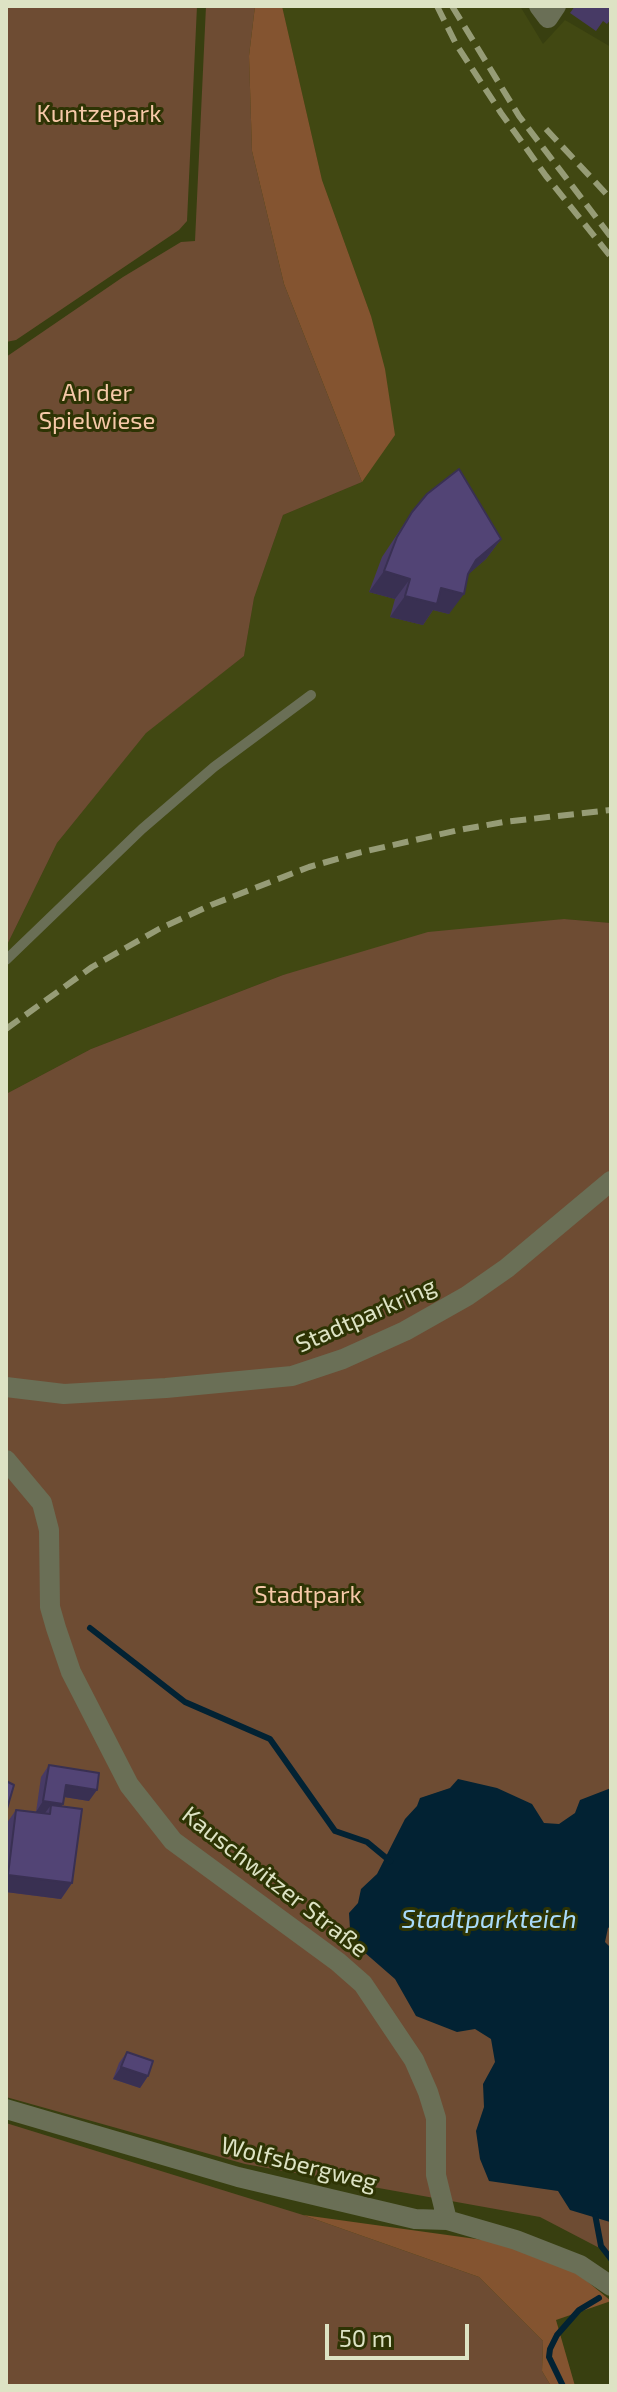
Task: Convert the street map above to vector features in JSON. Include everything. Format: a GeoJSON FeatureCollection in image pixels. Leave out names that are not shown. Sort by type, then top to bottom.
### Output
{"type":"FeatureCollection","features":[{"type":"Feature","properties":{"kind":"street","name":"Stadtparkring"},"geometry":{"type":"LineString","coordinates":[[6,1387],[64,1394],[292,1376],[405,1331],[467,1296],[507,1268],[611,1181]]}},
{"type":"Feature","properties":{"kind":"street","name":"Kauschwitzer Straße"},"geometry":{"type":"LineString","coordinates":[[6,1460],[42,1503],[49,1530],[50,1607],[56,1628],[71,1672],[129,1785],[173,1841],[338,1962],[363,1984],[414,2060],[428,2092],[436,2118],[436,2175],[447,2220]]}},
{"type":"Feature","properties":{"kind":"street","name":"Wolfsbergweg"},"geometry":{"type":"LineString","coordinates":[[6,2109],[238,2177],[415,2219],[447,2220],[516,2240],[580,2265],[611,2286]]}},
{"type":"Feature","properties":{"kind":"lane"},"geometry":{"type":"LineString","coordinates":[[6,960],[142,829],[214,767],[311,695]]}},
{"type":"Feature","properties":{"kind":"shaded area"},"geometry":{"type":"Polygon","coordinates":[[[255,6],[282,6],[322,180],[371,316],[385,369],[395,435],[362,482],[284,284],[252,151],[249,56],[255,6]]]}},
{"type":"Feature","properties":{"kind":"shaded area"},"geometry":{"type":"Polygon","coordinates":[[[282,6],[520,6],[543,44],[565,20],[611,47],[611,923],[564,919],[283,975],[91,1049],[6,1094],[6,947],[57,843],[146,732],[244,656],[254,598],[283,515],[362,482],[371,316],[322,180],[282,6]]]}},
{"type":"Feature","properties":{"kind":"shaded area"},"geometry":{"type":"Polygon","coordinates":[[[303,2215],[505,2243],[576,2272],[611,2301],[556,2320],[575,2386],[551,2386],[542,2371],[543,2341],[479,2277],[303,2215]]]}},
{"type":"Feature","properties":{"kind":"green space","name":"Kuntzepark"},"geometry":{"type":"Polygon","coordinates":[[[6,6],[197,6],[187,221],[179,230],[16,340],[6,342],[6,6]]]}},
{"type":"Feature","properties":{"kind":"green space","name":"An der Spielwiese"},"geometry":{"type":"Polygon","coordinates":[[[206,6],[255,6],[249,56],[252,151],[284,284],[362,482],[283,515],[254,598],[244,656],[146,733],[57,843],[6,947],[6,357],[123,277],[181,242],[195,241],[206,6]]]}},
{"type":"Feature","properties":{"kind":"green space","name":"Stadtpark"},"geometry":{"type":"Polygon","coordinates":[[[564,919],[611,923],[611,2254],[540,2217],[245,2164],[6,2097],[6,1094],[91,1049],[283,975],[428,932],[564,919]]]}},
{"type":"Feature","properties":{"kind":"green space"},"geometry":{"type":"Polygon","coordinates":[[[6,2123],[303,2215],[479,2277],[543,2341],[542,2371],[551,2386],[6,2386],[6,2123]]]}},
{"type":"Feature","properties":{"kind":"water","name":"Stadtparkteich"},"geometry":{"type":"Polygon","coordinates":[[[458,1779],[497,1788],[532,1804],[544,1823],[559,1824],[575,1813],[580,1800],[611,1788],[611,1926],[605,1942],[611,1948],[610,2222],[570,2210],[558,2191],[489,2181],[480,2159],[476,2131],[484,2107],[483,2084],[495,2062],[491,2039],[475,2029],[457,2032],[416,2016],[395,1979],[356,1945],[350,1929],[349,1913],[358,1903],[361,1889],[377,1874],[405,1819],[420,1798],[450,1788],[458,1779]]]}},
{"type":"Feature","properties":{"kind":"building"},"geometry":{"type":"Polygon","coordinates":[[[459,469],[501,539],[476,560],[468,574],[464,594],[441,588],[437,604],[405,596],[410,579],[384,571],[397,537],[427,494],[459,469]]]}},
{"type":"Feature","properties":{"kind":"building"},"geometry":{"type":"Polygon","coordinates":[[[49,1765],[99,1773],[97,1790],[66,1785],[63,1804],[43,1801],[49,1765]]]}},
{"type":"Feature","properties":{"kind":"building"},"geometry":{"type":"Polygon","coordinates":[[[6,1781],[14,1785],[6,1812],[6,1781]]]}},
{"type":"Feature","properties":{"kind":"building"},"geometry":{"type":"Polygon","coordinates":[[[51,1805],[82,1809],[72,1883],[8,1875],[16,1810],[50,1814],[51,1805]]]}},
{"type":"Feature","properties":{"kind":"building"},"geometry":{"type":"Polygon","coordinates":[[[127,2052],[153,2061],[148,2076],[121,2067],[127,2052]]]}},
{"type":"Feature","properties":{"kind":"waterway"},"geometry":{"type":"LineString","coordinates":[[90,1628],[185,1702],[270,1739],[335,1831],[367,1842],[390,1861]]}},
{"type":"Feature","properties":{"kind":"waterway"},"geometry":{"type":"LineString","coordinates":[[595,2214],[601,2246],[611,2259]]}},
{"type":"Feature","properties":{"kind":"waterway"},"geometry":{"type":"LineString","coordinates":[[563,2386],[549,2357],[550,2349],[557,2335],[579,2310],[599,2298]]}},
{"type":"Feature","properties":{"kind":"railway"},"geometry":{"type":"LineString","coordinates":[[437,6],[456,44],[501,113],[546,176],[611,257]]}},
{"type":"Feature","properties":{"kind":"railway"},"geometry":{"type":"LineString","coordinates":[[452,6],[519,116],[611,237]]}},
{"type":"Feature","properties":{"kind":"railway"},"geometry":{"type":"LineString","coordinates":[[546,129],[611,199]]}},
{"type":"Feature","properties":{"kind":"railway"},"geometry":{"type":"LineString","coordinates":[[6,1029],[92,967],[159,929],[309,867],[459,830],[611,810]]}}]}
